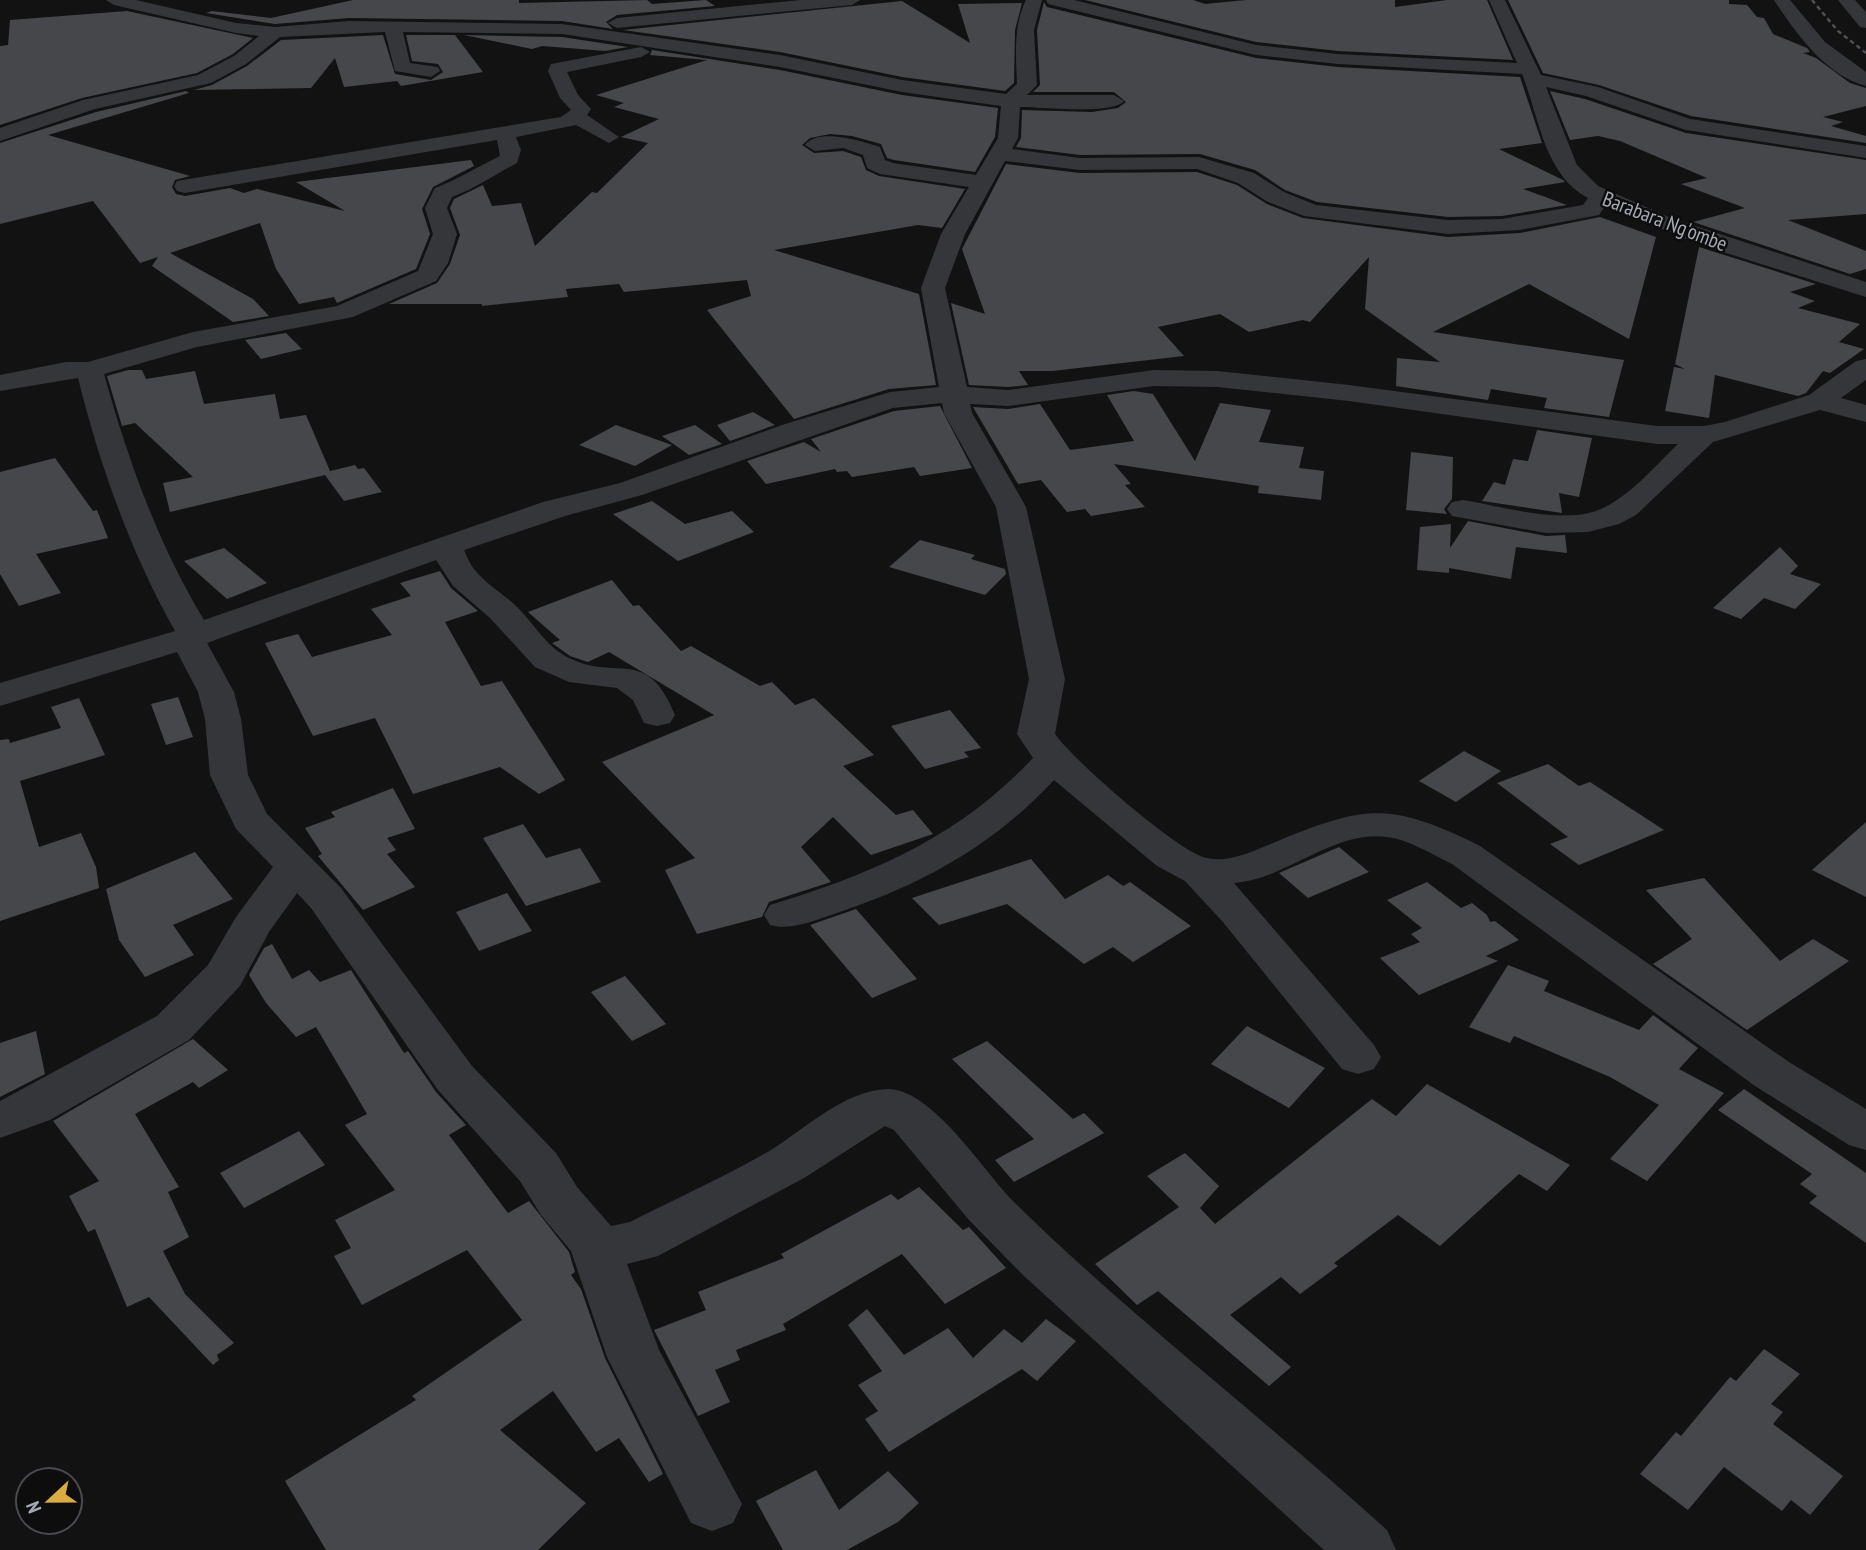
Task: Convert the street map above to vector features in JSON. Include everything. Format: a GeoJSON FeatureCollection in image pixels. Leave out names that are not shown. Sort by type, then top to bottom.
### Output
{"type":"FeatureCollection","features":[{"type":"Feature","properties":{"kind":"street"},"geometry":{"type":"LineString","coordinates":[[114,0],[236,28],[275,32],[349,26],[393,28],[467,19],[562,29],[780,61],[913,88],[1011,100],[1114,101]]}},
{"type":"Feature","properties":{"kind":"street"},"geometry":{"type":"LineString","coordinates":[[562,29],[852,0]]}},
{"type":"Feature","properties":{"kind":"street"},"geometry":{"type":"LineString","coordinates":[[1034,0],[1029,9],[1026,37],[1027,85],[1011,100],[1008,138],[953,234],[933,288],[951,394],[970,438],[1011,507],[1046,679],[1036,734],[1053,759],[1150,841],[1200,872],[1237,911],[1358,1057]]}},
{"type":"Feature","properties":{"kind":"street"},"geometry":{"type":"LineString","coordinates":[[1054,0],[1256,50],[1530,74],[1591,91],[1686,124],[1866,152]]}},
{"type":"Feature","properties":{"kind":"street","name":"Barabara Ng'ombe"},"geometry":{"type":"LineString","coordinates":[[1497,0],[1530,74],[1558,148],[1573,177],[1600,197],[1757,255],[1866,290]]}},
{"type":"Feature","properties":{"kind":"street"},"geometry":{"type":"LineString","coordinates":[[1782,0],[1797,23],[1839,67],[1866,80]]}},
{"type":"Feature","properties":{"kind":"street"},"geometry":{"type":"LineString","coordinates":[[1846,0],[1866,23]]}},
{"type":"Feature","properties":{"kind":"street"},"geometry":{"type":"LineString","coordinates":[[393,28],[402,67],[431,71]]}},
{"type":"Feature","properties":{"kind":"street"},"geometry":{"type":"LineString","coordinates":[[0,135],[90,104],[204,79],[240,60],[275,32]]}},
{"type":"Feature","properties":{"kind":"street"},"geometry":{"type":"LineString","coordinates":[[576,117],[581,109],[570,99],[556,71],[558,68],[678,46]]}},
{"type":"Feature","properties":{"kind":"street"},"geometry":{"type":"LineString","coordinates":[[185,186],[505,133],[576,117],[609,137]]}},
{"type":"Feature","properties":{"kind":"street"},"geometry":{"type":"LineString","coordinates":[[0,383],[66,370],[89,370],[193,340],[344,312],[427,276],[436,263],[445,234],[436,208],[443,193],[476,180],[483,172],[510,159],[511,150],[505,133]]}},
{"type":"Feature","properties":{"kind":"street"},"geometry":{"type":"LineString","coordinates":[[815,145],[855,143],[873,151],[875,163],[888,169],[1160,161],[1199,163],[1246,178],[1276,197],[1312,211],[1448,227],[1466,228],[1564,216],[1591,209],[1600,197]]}},
{"type":"Feature","properties":{"kind":"street"},"geometry":{"type":"LineString","coordinates":[[0,695],[191,637],[554,509],[631,489],[854,410],[890,400],[951,394],[1008,398],[1154,378],[1217,379],[1349,393],[1657,435],[1704,435],[1731,430],[1819,401],[1866,367]]}},
{"type":"Feature","properties":{"kind":"street"},"geometry":{"type":"LineString","coordinates":[[89,370],[111,452],[163,580],[216,692],[223,719],[229,775],[250,820],[326,898],[455,1078],[538,1167],[559,1201],[595,1243],[607,1286],[634,1357],[712,1504]]}},
{"type":"Feature","properties":{"kind":"street"},"geometry":{"type":"LineString","coordinates":[[1819,401],[1866,414]]}},
{"type":"Feature","properties":{"kind":"street"},"geometry":{"type":"LineString","coordinates":[[1463,509],[1557,523],[1589,522],[1606,518],[1623,510],[1658,481],[1704,435]]}},
{"type":"Feature","properties":{"kind":"street"},"geometry":{"type":"LineString","coordinates":[[447,547],[451,559],[466,580],[502,611],[555,666],[626,679],[644,687],[653,700],[657,715]]}},
{"type":"Feature","properties":{"kind":"street"},"geometry":{"type":"LineString","coordinates":[[785,915],[910,870],[959,840],[1033,781],[1053,759]]}},
{"type":"Feature","properties":{"kind":"street"},"geometry":{"type":"LineString","coordinates":[[1200,872],[1246,869],[1347,827],[1387,824],[1424,834],[1466,855],[1772,1073],[1866,1132]]}},
{"type":"Feature","properties":{"kind":"street"},"geometry":{"type":"LineString","coordinates":[[0,1120],[33,1107],[173,1028],[224,975],[251,927],[295,866]]}},
{"type":"Feature","properties":{"kind":"street"},"geometry":{"type":"LineString","coordinates":[[595,1243],[609,1247],[640,1241],[787,1164],[868,1111],[889,1107],[901,1110],[911,1117],[996,1216],[1103,1317],[1302,1489],[1366,1550]]}},
{"type":"Feature","properties":{"kind":"building"},"geometry":{"type":"Polygon","coordinates":[[[353,0],[519,0],[519,3],[647,0],[652,4],[706,0],[715,6],[617,15],[606,22],[613,29],[562,21],[349,18],[275,24],[206,13],[212,11],[271,18],[353,0]]]}},
{"type":"Feature","properties":{"kind":"building"},"geometry":{"type":"Polygon","coordinates":[[[1085,0],[1193,0],[1205,4],[1246,0],[1395,0],[1395,7],[1447,0],[1487,0],[1513,60],[1338,51],[1256,42],[1085,0]]]}},
{"type":"Feature","properties":{"kind":"building"},"geometry":{"type":"Polygon","coordinates":[[[1508,0],[1729,0],[1729,4],[1747,5],[1757,17],[1764,18],[1773,34],[1807,48],[1810,52],[1803,53],[1816,58],[1850,83],[1866,88],[1866,106],[1823,117],[1843,122],[1831,126],[1866,136],[1866,143],[1691,116],[1599,85],[1543,73],[1508,0]]]}},
{"type":"Feature","properties":{"kind":"building"},"geometry":{"type":"Polygon","coordinates":[[[902,1],[970,43],[958,4],[1022,3],[1015,30],[1014,83],[1005,91],[902,77],[780,52],[623,30],[902,1]]]}},
{"type":"Feature","properties":{"kind":"building"},"geometry":{"type":"Polygon","coordinates":[[[1044,2],[1047,7],[1256,58],[1338,67],[1520,77],[1542,143],[1499,149],[1563,180],[1565,182],[1523,189],[1567,205],[1502,216],[1448,217],[1317,202],[1285,190],[1255,170],[1200,154],[1080,155],[1016,147],[1021,138],[1022,110],[1092,112],[1118,108],[1126,102],[1114,92],[1033,92],[1040,85],[1037,30],[1044,2]]]}},
{"type":"Feature","properties":{"kind":"building"},"geometry":{"type":"Polygon","coordinates":[[[127,11],[253,38],[233,54],[197,73],[82,98],[0,125],[0,46],[8,45],[10,20],[127,11]]]}},
{"type":"Feature","properties":{"kind":"building"},"geometry":{"type":"Polygon","coordinates":[[[383,35],[395,74],[431,80],[443,72],[438,64],[412,61],[406,35],[455,35],[483,72],[401,86],[397,81],[344,87],[335,58],[311,88],[194,90],[212,85],[247,66],[281,40],[383,35]]]}},
{"type":"Feature","properties":{"kind":"building"},"geometry":{"type":"Polygon","coordinates":[[[464,35],[562,37],[628,47],[605,51],[542,46],[532,49],[464,35]]]}},
{"type":"Feature","properties":{"kind":"building"},"geometry":{"type":"Polygon","coordinates":[[[652,50],[780,70],[902,95],[998,108],[995,137],[975,172],[887,158],[881,144],[852,136],[830,134],[810,138],[802,145],[814,153],[843,151],[861,157],[866,170],[879,176],[965,189],[942,228],[918,225],[774,250],[919,294],[936,385],[889,389],[794,419],[707,310],[751,296],[747,280],[624,292],[619,284],[566,289],[568,297],[482,306],[389,304],[437,283],[450,264],[460,235],[450,208],[454,199],[483,185],[492,206],[521,203],[535,246],[592,192],[597,193],[648,143],[621,137],[659,119],[614,107],[624,103],[596,95],[707,60],[650,55],[652,50]]]}},
{"type":"Feature","properties":{"kind":"building"},"geometry":{"type":"Polygon","coordinates":[[[186,91],[189,93],[48,135],[190,176],[175,180],[172,187],[176,194],[185,196],[230,188],[244,193],[257,189],[345,211],[296,182],[471,160],[474,166],[433,187],[422,209],[430,234],[416,269],[337,303],[334,297],[299,304],[276,269],[260,223],[170,253],[253,299],[269,316],[233,322],[152,266],[158,257],[140,263],[93,201],[0,224],[0,143],[96,112],[186,91]]]}},
{"type":"Feature","properties":{"kind":"building"},"geometry":{"type":"Polygon","coordinates":[[[1550,91],[1585,99],[1686,133],[1866,160],[1866,214],[1788,220],[1866,251],[1866,269],[1850,274],[1693,222],[1745,208],[1681,184],[1707,178],[1620,141],[1598,136],[1570,140],[1550,91]]]}},
{"type":"Feature","properties":{"kind":"building"},"geometry":{"type":"Polygon","coordinates":[[[1006,164],[1080,173],[1197,172],[1237,185],[1267,204],[1303,218],[1448,237],[1520,233],[1600,217],[1656,237],[1629,339],[1529,284],[1433,332],[1624,360],[1609,417],[1544,408],[1547,398],[1491,389],[1488,400],[1396,386],[1397,358],[1440,362],[1365,309],[1369,257],[1310,322],[1303,320],[1249,332],[1220,314],[1158,327],[1184,356],[1052,371],[1019,371],[1028,385],[969,385],[951,303],[985,314],[962,249],[1006,164]]]}},
{"type":"Feature","properties":{"kind":"building"},"geometry":{"type":"Polygon","coordinates":[[[1699,247],[1816,284],[1790,292],[1815,301],[1798,308],[1860,324],[1839,342],[1864,349],[1830,373],[1823,371],[1806,393],[1798,396],[1715,375],[1709,418],[1665,411],[1674,367],[1685,369],[1675,364],[1699,247]]]}},
{"type":"Feature","properties":{"kind":"building"},"geometry":{"type":"Polygon","coordinates":[[[286,333],[302,349],[261,359],[245,340],[286,333]]]}},
{"type":"Feature","properties":{"kind":"building"},"geometry":{"type":"Polygon","coordinates":[[[128,370],[142,370],[146,379],[195,371],[204,404],[275,394],[280,419],[306,415],[330,471],[355,465],[358,469],[364,468],[382,492],[344,501],[325,475],[170,512],[163,483],[193,477],[135,423],[122,426],[107,376],[128,370]]]}},
{"type":"Feature","properties":{"kind":"building"},"geometry":{"type":"Polygon","coordinates":[[[1134,391],[1153,394],[1195,461],[1220,403],[1271,410],[1259,442],[1304,447],[1299,468],[1324,471],[1321,500],[1258,493],[1259,486],[1114,464],[1131,484],[1125,485],[1145,507],[1091,516],[1085,509],[1067,512],[1041,480],[1018,484],[973,407],[1008,409],[1040,404],[1070,450],[1134,441],[1107,395],[1134,391]]]}},
{"type":"Feature","properties":{"kind":"building"},"geometry":{"type":"Polygon","coordinates":[[[940,406],[972,468],[920,476],[914,467],[852,477],[847,471],[837,472],[835,469],[766,484],[747,461],[804,442],[821,452],[811,439],[894,411],[940,406]]]}},
{"type":"Feature","properties":{"kind":"building"},"geometry":{"type":"Polygon","coordinates":[[[753,412],[775,425],[730,441],[717,425],[753,412]]]}},
{"type":"Feature","properties":{"kind":"building"},"geometry":{"type":"Polygon","coordinates":[[[616,425],[672,445],[635,466],[579,445],[616,425]]]}},
{"type":"Feature","properties":{"kind":"building"},"geometry":{"type":"Polygon","coordinates":[[[695,425],[722,444],[689,455],[662,436],[695,425]]]}},
{"type":"Feature","properties":{"kind":"building"},"geometry":{"type":"Polygon","coordinates":[[[1537,430],[1592,438],[1579,497],[1559,493],[1562,513],[1482,501],[1494,482],[1505,485],[1513,459],[1528,461],[1537,430]]]}},
{"type":"Feature","properties":{"kind":"building"},"geometry":{"type":"Polygon","coordinates":[[[1411,452],[1453,457],[1452,499],[1444,509],[1447,514],[1406,510],[1411,452]]]}},
{"type":"Feature","properties":{"kind":"building"},"geometry":{"type":"Polygon","coordinates":[[[55,458],[93,511],[97,510],[108,538],[36,554],[61,593],[19,606],[0,574],[0,472],[55,458]]]}},
{"type":"Feature","properties":{"kind":"building"},"geometry":{"type":"Polygon","coordinates":[[[652,501],[685,524],[732,511],[754,532],[678,561],[613,514],[652,501]]]}},
{"type":"Feature","properties":{"kind":"building"},"geometry":{"type":"Polygon","coordinates":[[[1468,521],[1546,536],[1565,535],[1567,553],[1516,547],[1511,579],[1449,568],[1449,573],[1417,570],[1420,527],[1451,524],[1450,548],[1468,521]]]}},
{"type":"Feature","properties":{"kind":"building"},"geometry":{"type":"Polygon","coordinates":[[[920,540],[975,555],[971,559],[1005,569],[1006,574],[985,595],[889,567],[920,540]]]}},
{"type":"Feature","properties":{"kind":"building"},"geometry":{"type":"Polygon","coordinates":[[[1780,547],[1798,566],[1790,574],[1821,584],[1795,609],[1764,598],[1741,619],[1713,608],[1780,547]]]}},
{"type":"Feature","properties":{"kind":"building"},"geometry":{"type":"Polygon","coordinates":[[[224,548],[267,583],[227,599],[184,561],[224,548]]]}},
{"type":"Feature","properties":{"kind":"building"},"geometry":{"type":"Polygon","coordinates":[[[440,571],[451,588],[478,611],[445,622],[481,686],[502,681],[565,780],[539,794],[500,767],[413,794],[375,718],[313,736],[265,643],[298,634],[312,657],[392,635],[371,609],[411,596],[400,583],[440,571]]]}},
{"type":"Feature","properties":{"kind":"building"},"geometry":{"type":"Polygon","coordinates":[[[612,580],[633,606],[639,605],[681,651],[691,646],[760,686],[772,682],[795,705],[814,698],[874,755],[843,766],[896,815],[913,810],[933,834],[871,855],[833,817],[801,847],[831,882],[769,902],[762,917],[697,934],[665,870],[695,858],[602,762],[714,715],[609,652],[588,662],[570,656],[552,643],[560,640],[528,612],[612,580]]]}},
{"type":"Feature","properties":{"kind":"building"},"geometry":{"type":"Polygon","coordinates":[[[178,697],[193,737],[166,745],[151,704],[178,697]]]}},
{"type":"Feature","properties":{"kind":"building"},"geometry":{"type":"Polygon","coordinates":[[[79,698],[105,755],[20,781],[39,847],[81,833],[96,867],[99,888],[0,921],[0,740],[9,739],[10,743],[61,728],[51,707],[79,698]]]}},
{"type":"Feature","properties":{"kind":"building"},"geometry":{"type":"Polygon","coordinates":[[[950,710],[981,748],[964,752],[969,757],[925,769],[891,726],[950,710]]]}},
{"type":"Feature","properties":{"kind":"building"},"geometry":{"type":"Polygon","coordinates":[[[1464,751],[1501,771],[1456,802],[1419,781],[1464,751]]]}},
{"type":"Feature","properties":{"kind":"building"},"geometry":{"type":"Polygon","coordinates":[[[1548,764],[1579,786],[1590,782],[1664,830],[1579,865],[1550,844],[1568,837],[1497,783],[1548,764]]]}},
{"type":"Feature","properties":{"kind":"building"},"geometry":{"type":"Polygon","coordinates":[[[393,788],[415,829],[387,838],[396,850],[387,854],[415,887],[363,910],[318,856],[322,854],[305,828],[335,817],[331,812],[393,788]]]}},
{"type":"Feature","properties":{"kind":"building"},"geometry":{"type":"Polygon","coordinates":[[[1866,822],[1866,897],[1812,870],[1866,822]]]}},
{"type":"Feature","properties":{"kind":"building"},"geometry":{"type":"Polygon","coordinates":[[[523,824],[546,858],[580,848],[601,882],[526,906],[483,838],[523,824]]]}},
{"type":"Feature","properties":{"kind":"building"},"geometry":{"type":"Polygon","coordinates":[[[1339,847],[1369,872],[1308,898],[1279,873],[1339,847]]]}},
{"type":"Feature","properties":{"kind":"building"},"geometry":{"type":"Polygon","coordinates":[[[195,852],[233,899],[173,925],[194,955],[145,977],[119,940],[106,889],[195,852]]]}},
{"type":"Feature","properties":{"kind":"building"},"geometry":{"type":"Polygon","coordinates":[[[1031,859],[1065,899],[1108,875],[1123,886],[1130,882],[1191,926],[1133,962],[1113,947],[1084,964],[1007,904],[939,925],[912,898],[1031,859]]]}},
{"type":"Feature","properties":{"kind":"building"},"geometry":{"type":"Polygon","coordinates":[[[1704,878],[1780,961],[1813,939],[1849,961],[1747,1030],[1653,964],[1692,939],[1646,890],[1704,878]]]}},
{"type":"Feature","properties":{"kind":"building"},"geometry":{"type":"Polygon","coordinates":[[[1427,882],[1461,908],[1472,903],[1487,915],[1490,922],[1495,921],[1519,940],[1486,956],[1498,961],[1419,995],[1380,958],[1420,942],[1411,934],[1422,928],[1387,900],[1427,882]]]}},
{"type":"Feature","properties":{"kind":"building"},"geometry":{"type":"Polygon","coordinates":[[[507,893],[532,931],[479,951],[456,912],[507,893]]]}},
{"type":"Feature","properties":{"kind":"building"},"geometry":{"type":"Polygon","coordinates":[[[856,909],[917,979],[872,998],[810,925],[856,909]]]}},
{"type":"Feature","properties":{"kind":"building"},"geometry":{"type":"Polygon","coordinates":[[[272,944],[292,979],[309,970],[320,982],[351,970],[404,1053],[408,1051],[436,1092],[466,1125],[449,1135],[508,1213],[529,1201],[569,1252],[575,1272],[571,1275],[581,1289],[605,1358],[663,1474],[649,1482],[619,1438],[596,1452],[553,1391],[500,1430],[586,1503],[538,1550],[326,1550],[285,1481],[416,1400],[412,1396],[522,1320],[467,1250],[362,1305],[334,1256],[351,1248],[335,1220],[395,1190],[345,1125],[367,1114],[316,1027],[296,1037],[266,1003],[249,975],[264,948],[272,944]]]}},
{"type":"Feature","properties":{"kind":"building"},"geometry":{"type":"Polygon","coordinates":[[[1508,965],[1549,981],[1544,991],[1639,1030],[1653,1015],[1698,1048],[1679,1069],[1724,1093],[1647,1181],[1610,1159],[1659,1105],[1610,1077],[1514,1036],[1510,1043],[1469,1027],[1508,965]]]}},
{"type":"Feature","properties":{"kind":"building"},"geometry":{"type":"Polygon","coordinates":[[[625,976],[666,1024],[632,1041],[591,992],[625,976]]]}},
{"type":"Feature","properties":{"kind":"building"},"geometry":{"type":"Polygon","coordinates":[[[1247,1026],[1325,1068],[1289,1108],[1211,1064],[1247,1026]]]}},
{"type":"Feature","properties":{"kind":"building"},"geometry":{"type":"Polygon","coordinates":[[[36,1031],[45,1074],[0,1097],[0,1043],[36,1031]]]}},
{"type":"Feature","properties":{"kind":"building"},"geometry":{"type":"Polygon","coordinates":[[[193,1039],[228,1070],[199,1088],[193,1082],[135,1114],[179,1187],[168,1192],[189,1237],[163,1251],[185,1294],[234,1343],[217,1355],[219,1360],[213,1365],[149,1297],[127,1307],[95,1229],[88,1232],[69,1196],[99,1181],[53,1121],[193,1039]]]}},
{"type":"Feature","properties":{"kind":"building"},"geometry":{"type":"Polygon","coordinates":[[[987,1041],[1073,1119],[1084,1113],[1104,1133],[1014,1182],[995,1160],[1034,1139],[952,1059],[987,1041]]]}},
{"type":"Feature","properties":{"kind":"building"},"geometry":{"type":"Polygon","coordinates":[[[1427,1084],[1570,1165],[1547,1191],[1519,1174],[1440,1246],[1398,1215],[1334,1263],[1338,1266],[1300,1294],[1281,1277],[1230,1315],[1291,1367],[1269,1386],[1158,1291],[1137,1305],[1095,1264],[1179,1207],[1147,1176],[1185,1153],[1219,1186],[1200,1208],[1215,1224],[1372,1099],[1396,1116],[1427,1084]]]}},
{"type":"Feature","properties":{"kind":"building"},"geometry":{"type":"Polygon","coordinates":[[[1744,1089],[1866,1173],[1866,1243],[1809,1203],[1817,1196],[1800,1184],[1812,1174],[1718,1110],[1744,1089]]]}},
{"type":"Feature","properties":{"kind":"building"},"geometry":{"type":"Polygon","coordinates":[[[299,1131],[325,1165],[244,1208],[220,1173],[299,1131]]]}},
{"type":"Feature","properties":{"kind":"building"},"geometry":{"type":"Polygon","coordinates":[[[919,1187],[963,1230],[969,1227],[1006,1268],[945,1304],[902,1254],[783,1324],[786,1330],[736,1350],[740,1360],[715,1370],[730,1402],[698,1416],[654,1330],[706,1310],[698,1292],[784,1258],[781,1254],[891,1194],[898,1200],[919,1187]]]}},
{"type":"Feature","properties":{"kind":"building"},"geometry":{"type":"Polygon","coordinates":[[[867,1309],[904,1355],[948,1328],[973,1358],[1004,1329],[1022,1343],[1046,1319],[1076,1341],[1037,1381],[1022,1369],[889,1452],[865,1419],[878,1411],[858,1385],[882,1371],[848,1325],[867,1309]]]}},
{"type":"Feature","properties":{"kind":"building"},"geometry":{"type":"Polygon","coordinates":[[[1764,1349],[1800,1374],[1771,1404],[1783,1412],[1773,1424],[1843,1476],[1810,1515],[1791,1500],[1782,1511],[1724,1467],[1688,1510],[1640,1474],[1676,1432],[1681,1436],[1730,1377],[1736,1381],[1764,1349]]]}},
{"type":"Feature","properties":{"kind":"building"},"geometry":{"type":"Polygon","coordinates":[[[816,1470],[839,1510],[888,1471],[919,1503],[898,1522],[847,1550],[783,1550],[756,1501],[816,1470]]]}},
{"type":"Feature","properties":{"kind":"railway"},"geometry":{"type":"LineString","coordinates":[[1812,0],[1838,31],[1866,53]]}}]}
